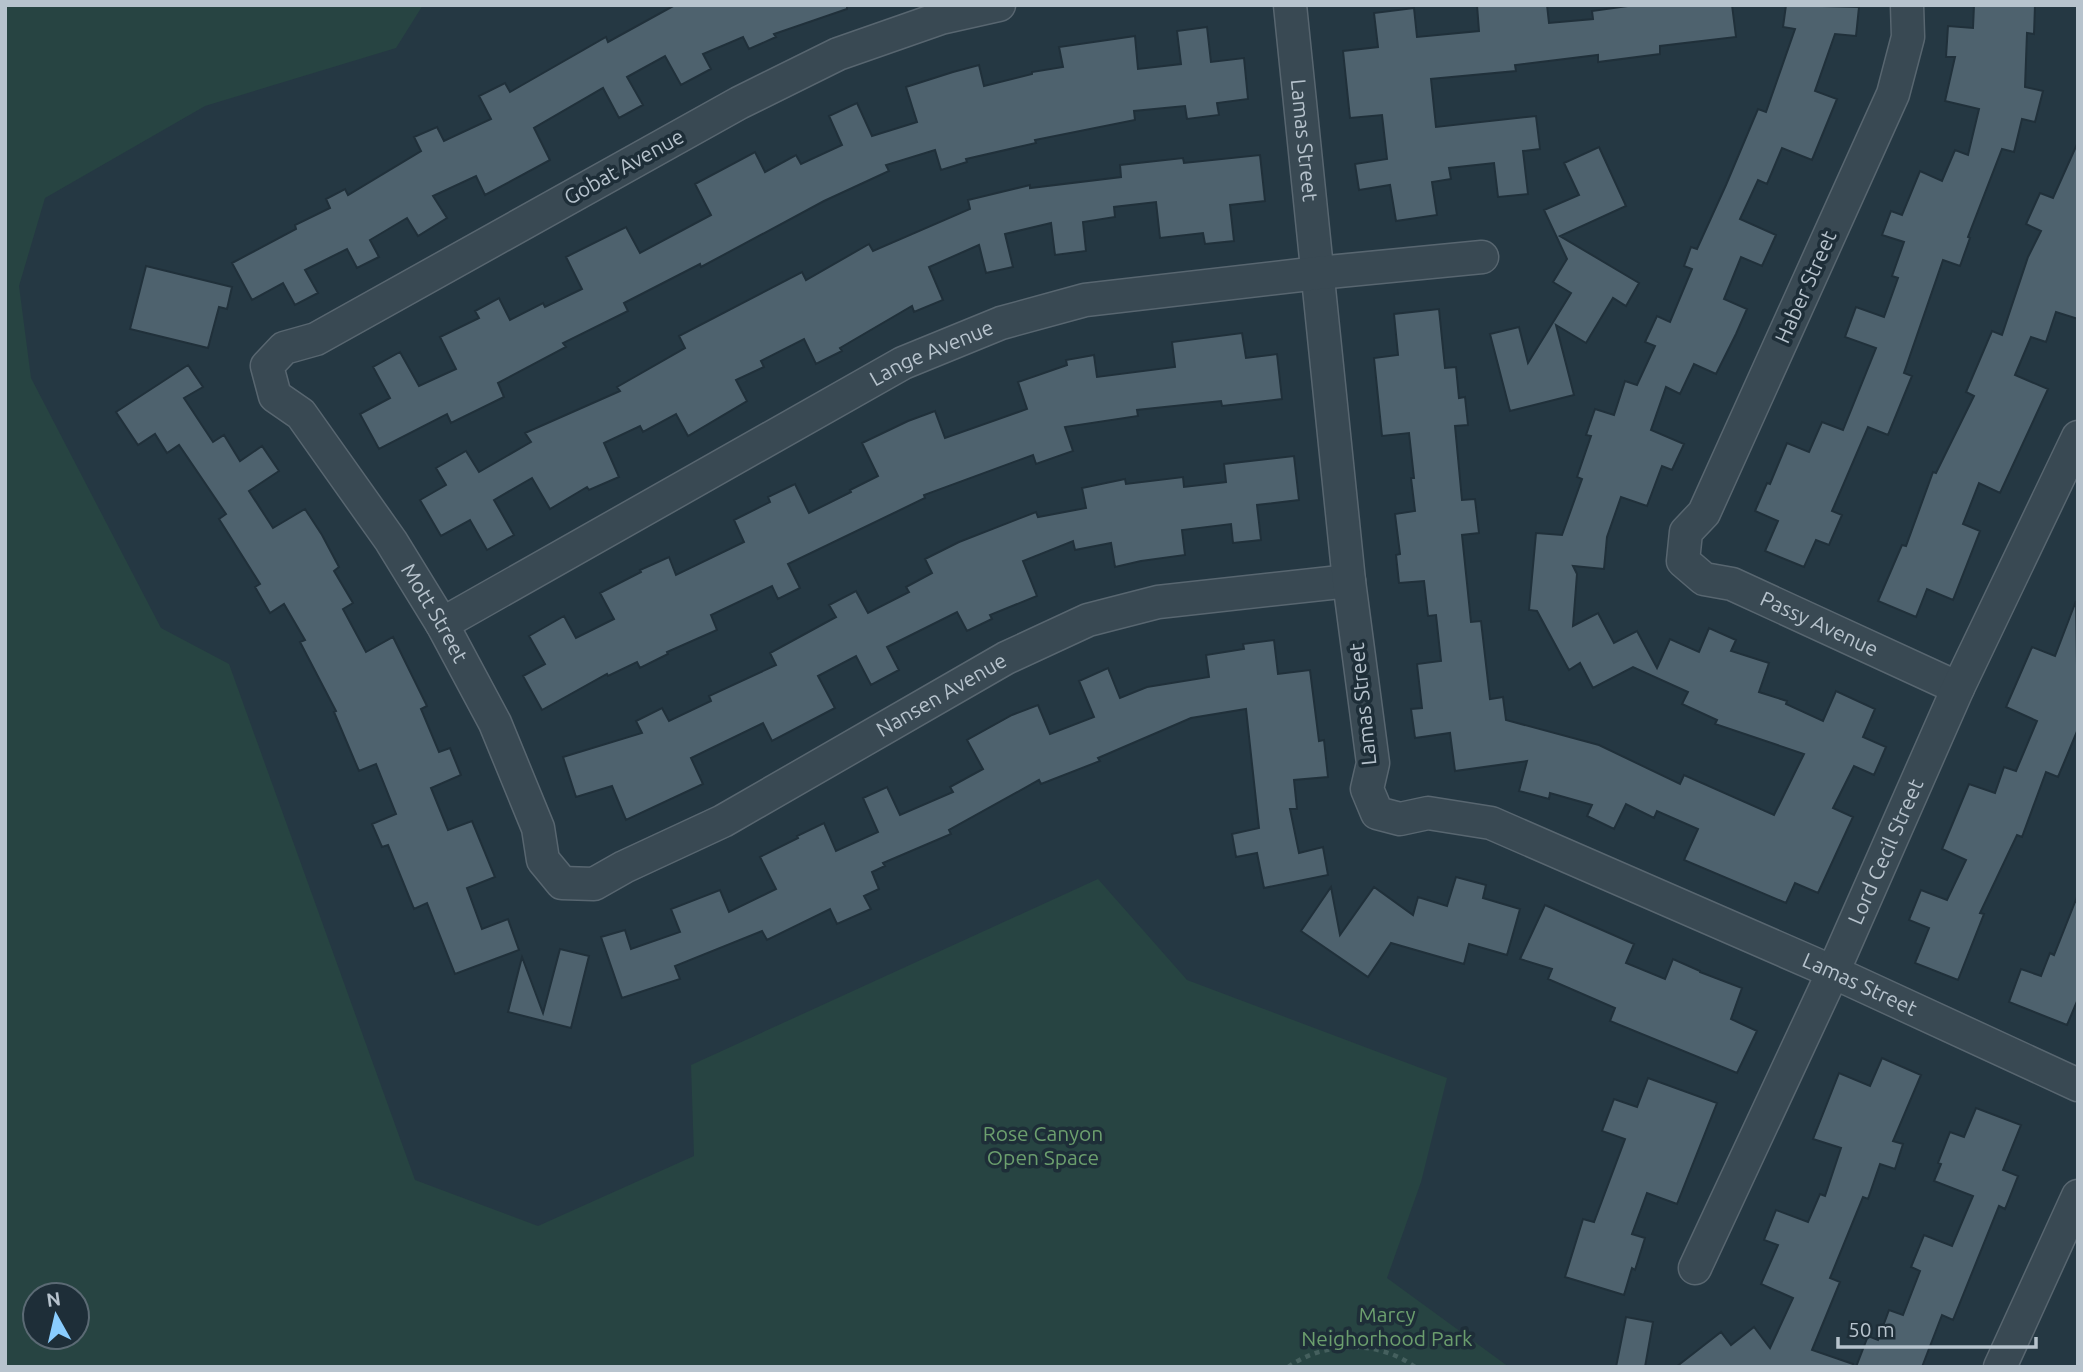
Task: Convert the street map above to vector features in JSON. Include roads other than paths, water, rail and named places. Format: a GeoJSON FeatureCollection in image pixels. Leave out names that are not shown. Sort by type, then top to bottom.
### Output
{"type":"FeatureCollection","features":[{"type":"Feature","properties":{"kind":"street","name":"Gobat Avenue"},"geometry":{"type":"LineString","coordinates":[[267,366],[284,348],[316,339],[751,97],[838,54],[941,18],[999,5]]}},
{"type":"Feature","properties":{"kind":"street","name":"Lamas Street"},"geometry":{"type":"LineString","coordinates":[[1290,5],[1349,581],[1373,764],[1367,789],[1377,813],[1400,819],[1428,813],[1491,823],[1833,972],[2078,1085]]}},
{"type":"Feature","properties":{"kind":"street","name":"Haber Street"},"geometry":{"type":"LineString","coordinates":[[1683,561],[1686,532],[1704,513],[1893,94],[1909,37],[1907,5]]}},
{"type":"Feature","properties":{"kind":"street","name":"Lange Avenue"},"geometry":{"type":"LineString","coordinates":[[442,624],[903,363],[1001,323],[1085,300],[1482,257]]}},
{"type":"Feature","properties":{"kind":"street","name":"Mott Street"},"geometry":{"type":"LineString","coordinates":[[267,366],[275,396],[301,414],[391,541],[442,624],[495,723],[538,828],[543,860],[562,883]]}},
{"type":"Feature","properties":{"kind":"street","name":"Lord Cecil Street"},"geometry":{"type":"LineString","coordinates":[[1695,1268],[1833,972],[1958,688],[2078,437]]}},
{"type":"Feature","properties":{"kind":"street","name":"Passy Avenue"},"geometry":{"type":"LineString","coordinates":[[1683,561],[1704,579],[1732,584],[1958,688]]}},
{"type":"Feature","properties":{"kind":"street","name":"Nansen Avenue"},"geometry":{"type":"LineString","coordinates":[[562,883],[594,884],[624,867],[723,821],[1006,658],[1088,620],[1158,601],[1349,581]]}},
{"type":"Feature","properties":{"kind":"street"},"geometry":{"type":"LineString","coordinates":[[2000,1367],[2078,1196]]}},
{"type":"Feature","properties":{"kind":"park label","name":"Rose Canyon Open Space"},"geometry":{"type":"Point","coordinates":[1043,1146]}},
{"type":"Feature","properties":{"kind":"park label","name":"Marcy Neighorhood Park"},"geometry":{"type":"Point","coordinates":[1387,1327]}}]}
